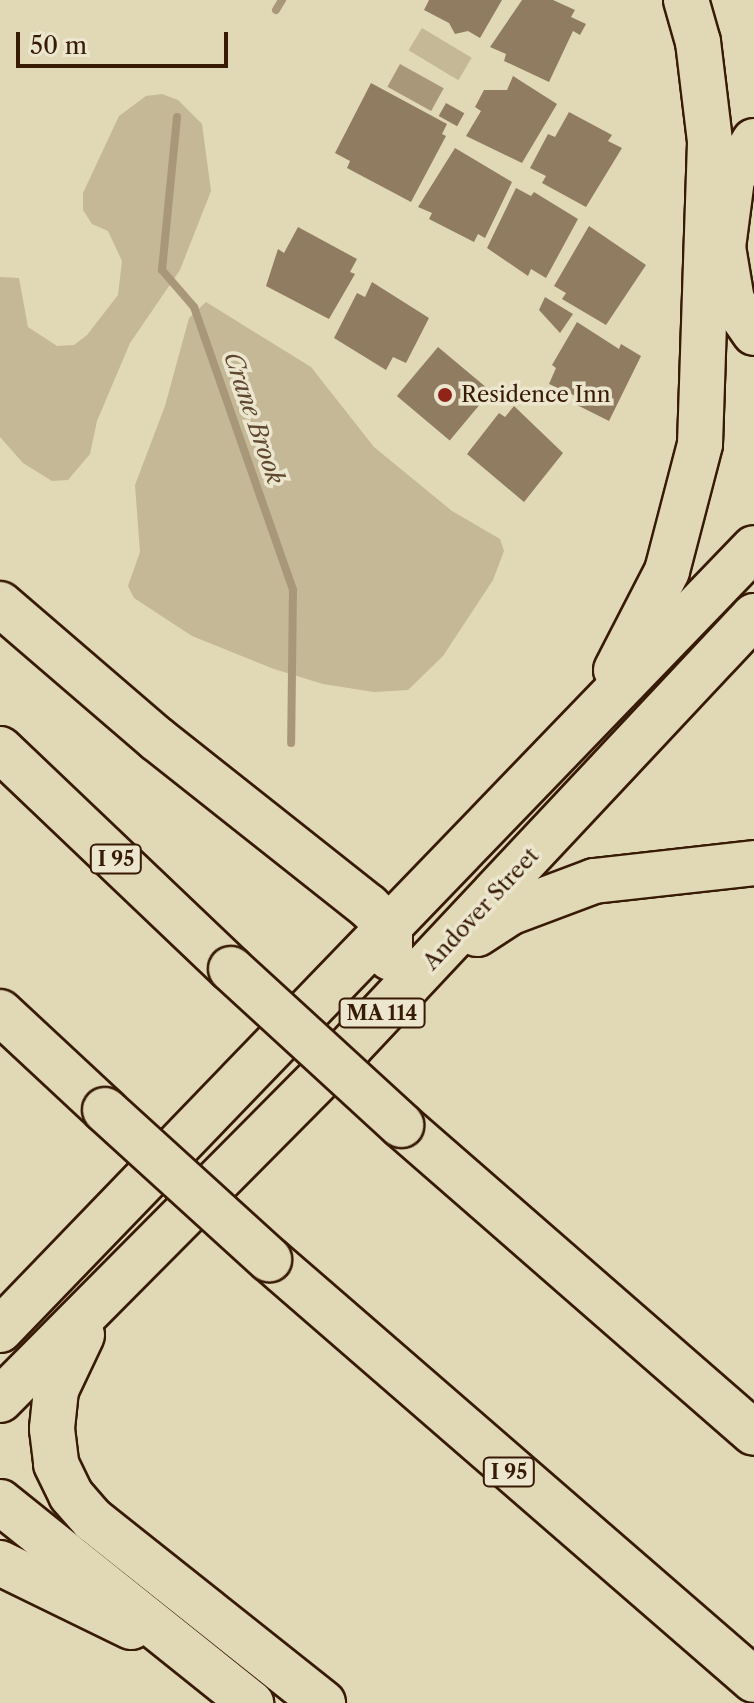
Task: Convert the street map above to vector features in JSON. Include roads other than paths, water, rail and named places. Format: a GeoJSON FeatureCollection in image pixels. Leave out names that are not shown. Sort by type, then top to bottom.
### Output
{"type":"FeatureCollection","features":[{"type":"Feature","properties":{"kind":"highway"},"geometry":{"type":"LineString","coordinates":[[549,764],[597,700],[649,612],[682,530],[693,484],[704,389],[710,141],[698,42],[686,0]]}},
{"type":"Feature","properties":{"kind":"highway"},"geometry":{"type":"LineString","coordinates":[[754,141],[732,179],[723,247],[732,301],[754,333]]}},
{"type":"Feature","properties":{"kind":"highway","name":"MA 114"},"geometry":{"type":"LineString","coordinates":[[0,1330],[754,548]]}},
{"type":"Feature","properties":{"kind":"highway"},"geometry":{"type":"LineString","coordinates":[[0,604],[390,928],[385,978],[349,1048]]}},
{"type":"Feature","properties":{"kind":"highway","name":"Andover Street"},"geometry":{"type":"LineString","coordinates":[[0,1400],[100,1305],[414,981],[754,616]]}},
{"type":"Feature","properties":{"kind":"highway","name":"I 95"},"geometry":{"type":"LineString","coordinates":[[0,749],[231,969],[401,1125],[754,1433]]}},
{"type":"Feature","properties":{"kind":"highway"},"geometry":{"type":"LineString","coordinates":[[414,981],[509,913],[558,890],[638,873],[754,863]]}},
{"type":"Feature","properties":{"kind":"highway","name":"I 95"},"geometry":{"type":"LineString","coordinates":[[0,1012],[269,1259],[754,1680]]}},
{"type":"Feature","properties":{"kind":"highway"},"geometry":{"type":"LineString","coordinates":[[100,1305],[56,1390],[52,1429],[56,1464],[71,1495],[93,1520],[323,1703]]}},
{"type":"Feature","properties":{"kind":"highway"},"geometry":{"type":"LineString","coordinates":[[0,1502],[102,1579],[251,1703]]}},
{"type":"Feature","properties":{"kind":"highway"},"geometry":{"type":"LineString","coordinates":[[0,1563],[210,1671]]}},
{"type":"Feature","properties":{"kind":"waterway","name":"Crane Brook"},"geometry":{"type":"LineString","coordinates":[[276,10],[282,0]]}},
{"type":"Feature","properties":{"kind":"waterway","name":"Crane Brook"},"geometry":{"type":"LineString","coordinates":[[177,117],[162,270],[194,307],[293,590],[291,743]]}},
{"type":"Feature","properties":{"kind":"place","name":"Residence Inn"},"geometry":{"type":"Point","coordinates":[445,395]}}]}
